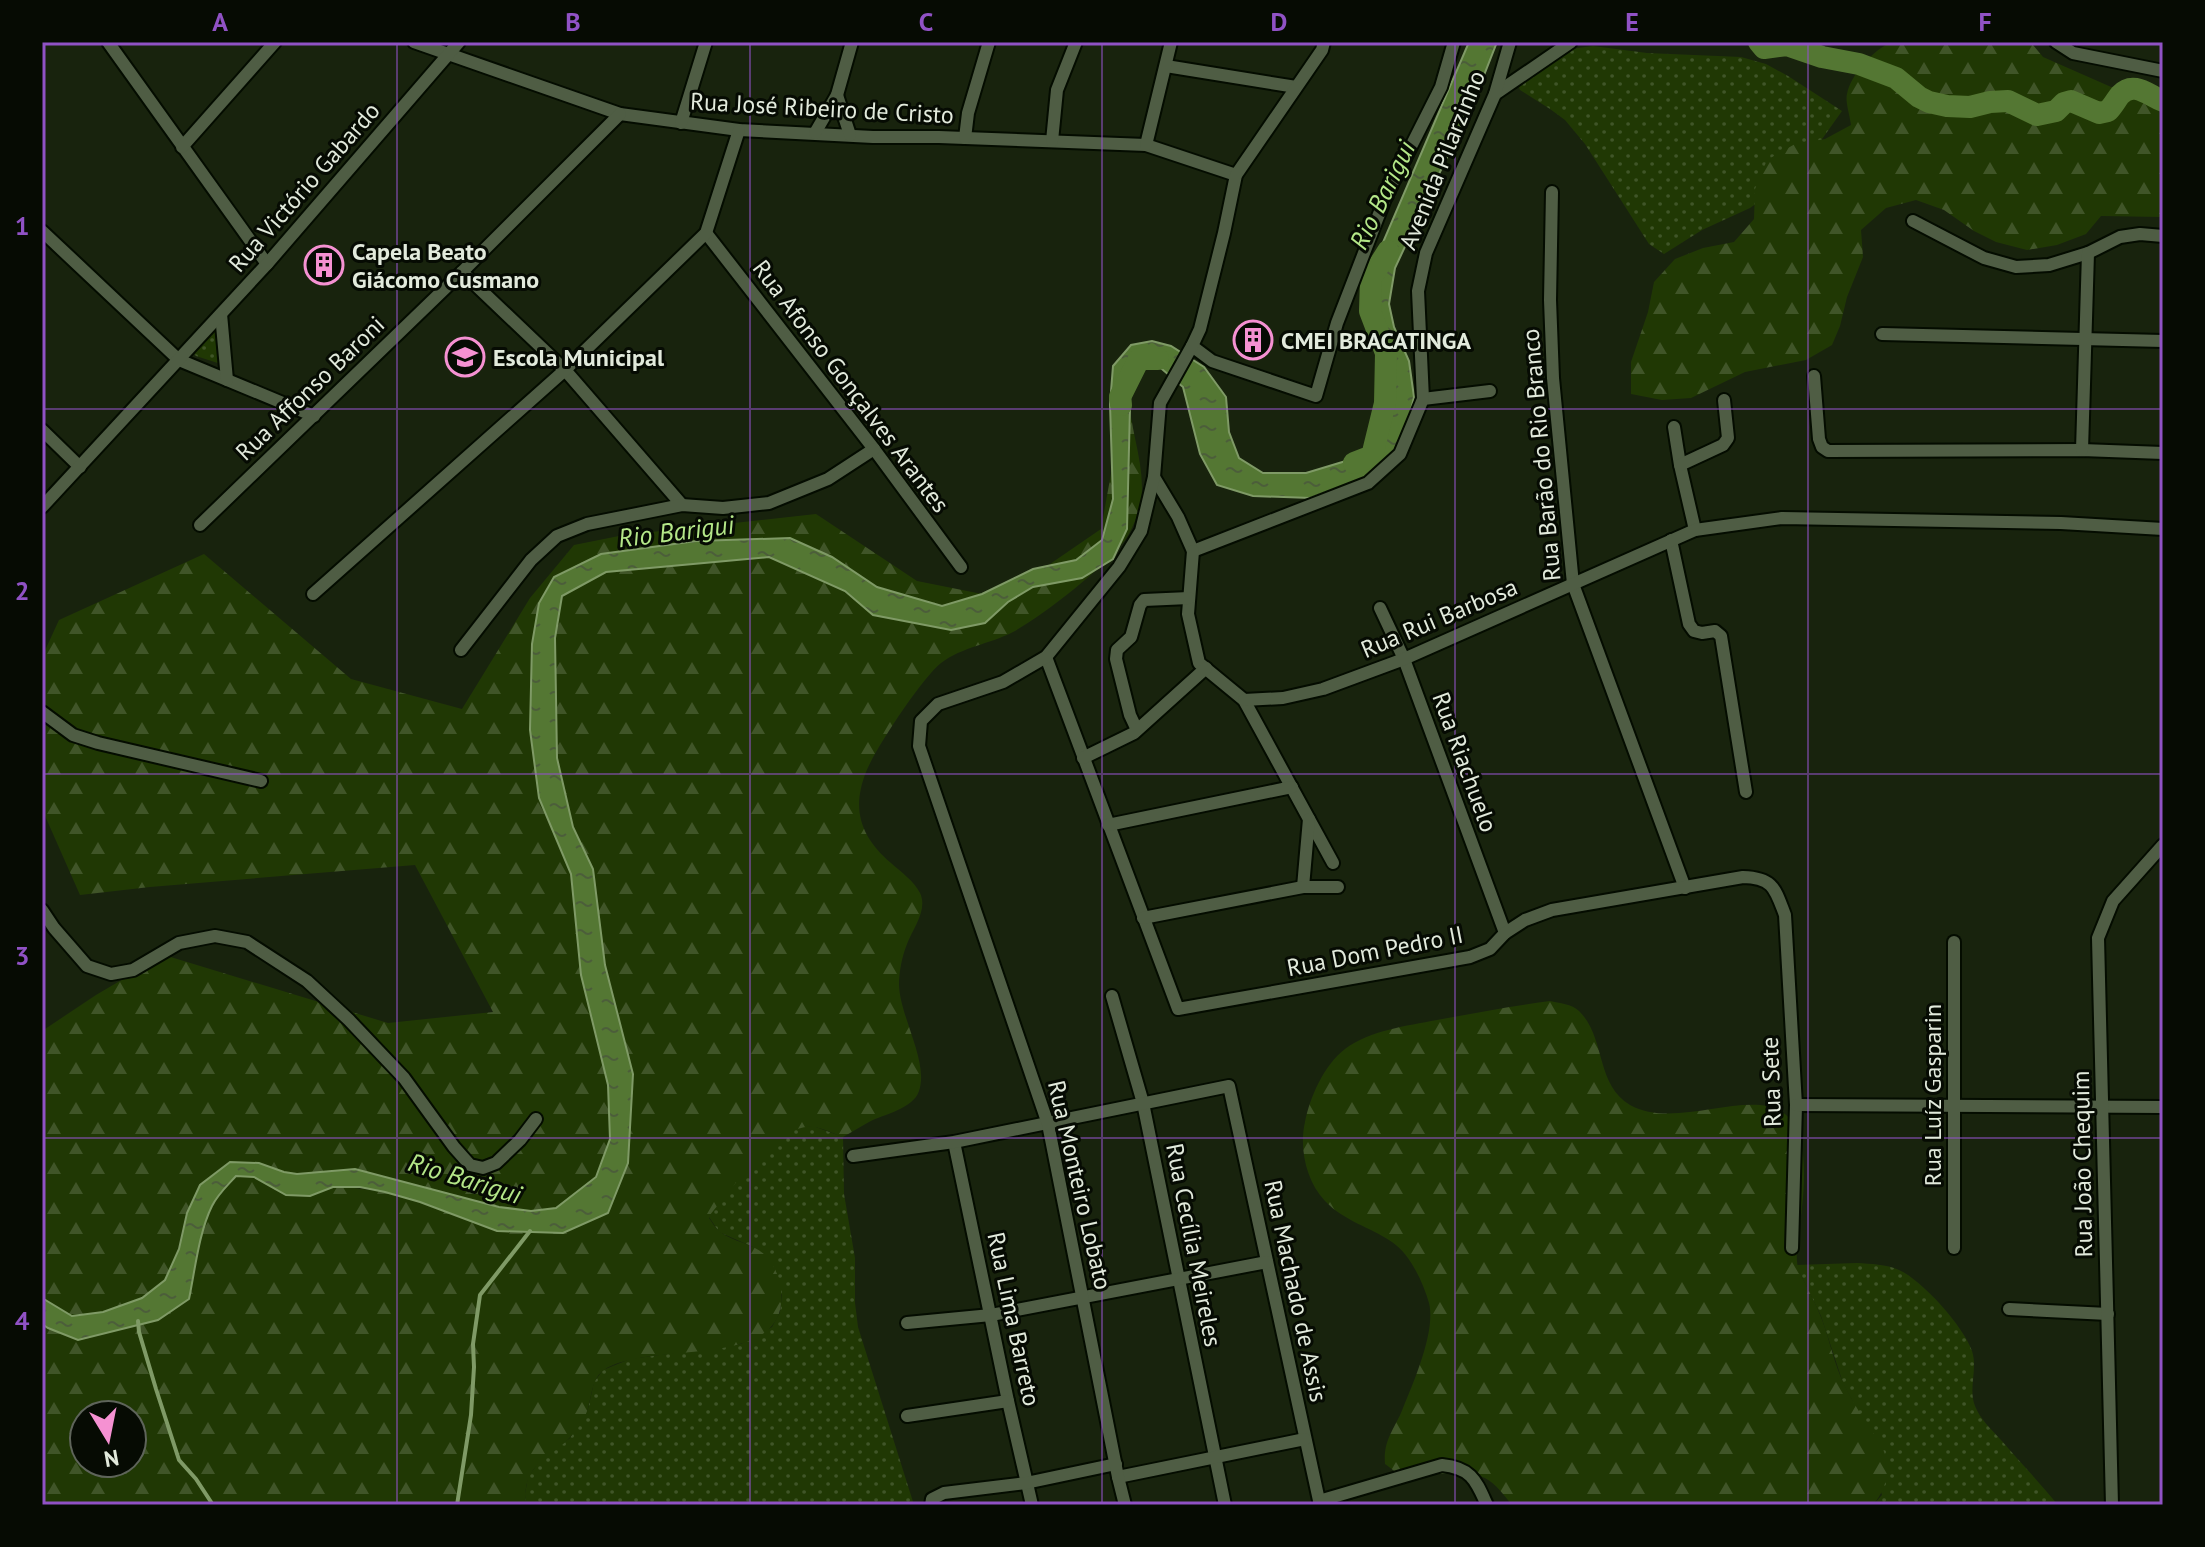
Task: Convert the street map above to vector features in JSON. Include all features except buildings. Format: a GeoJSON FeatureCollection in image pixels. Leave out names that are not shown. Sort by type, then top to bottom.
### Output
{"type":"FeatureCollection","features":[{"type":"Feature","properties":{"kind":"street"},"geometry":{"type":"LineString","coordinates":[[108,42],[267,264]]}},
{"type":"Feature","properties":{"kind":"street"},"geometry":{"type":"LineString","coordinates":[[182,147],[275,42]]}},
{"type":"Feature","properties":{"kind":"street","name":"Rua José Ribeiro de Cristo"},"geometry":{"type":"LineString","coordinates":[[414,42],[620,114],[739,130],[1146,145],[1236,175]]}},
{"type":"Feature","properties":{"kind":"street","name":"Rua Victório Gabardo"},"geometry":{"type":"LineString","coordinates":[[42,507],[267,264],[459,42]]}},
{"type":"Feature","properties":{"kind":"street"},"geometry":{"type":"LineString","coordinates":[[681,123],[706,42]]}},
{"type":"Feature","properties":{"kind":"street"},"geometry":{"type":"LineString","coordinates":[[815,133],[837,95],[852,42]]}},
{"type":"Feature","properties":{"kind":"street"},"geometry":{"type":"LineString","coordinates":[[965,138],[968,113],[989,42]]}},
{"type":"Feature","properties":{"kind":"street"},"geometry":{"type":"LineString","coordinates":[[1052,141],[1057,90],[1076,42]]}},
{"type":"Feature","properties":{"kind":"street"},"geometry":{"type":"LineString","coordinates":[[1146,145],[1171,42]]}},
{"type":"Feature","properties":{"kind":"street"},"geometry":{"type":"LineString","coordinates":[[1324,42],[1322,50],[1236,175],[1200,329],[1160,403],[1154,477],[1141,531],[1119,567],[1046,657],[1143,918],[1303,887],[1338,887]]}},
{"type":"Feature","properties":{"kind":"street"},"geometry":{"type":"LineString","coordinates":[[1190,349],[1212,361],[1316,396],[1337,323],[1380,210],[1441,87],[1454,42]]}},
{"type":"Feature","properties":{"kind":"street","name":"Avenida Pilarzinho"},"geometry":{"type":"LineString","coordinates":[[1193,551],[1368,483],[1400,454],[1423,399],[1418,291],[1426,253],[1495,94],[1510,42]]}},
{"type":"Feature","properties":{"kind":"street"},"geometry":{"type":"LineString","coordinates":[[1495,94],[1571,42]]}},
{"type":"Feature","properties":{"kind":"street"},"geometry":{"type":"LineString","coordinates":[[2056,42],[2073,53],[2163,71]]}},
{"type":"Feature","properties":{"kind":"street"},"geometry":{"type":"LineString","coordinates":[[1166,66],[1296,87]]}},
{"type":"Feature","properties":{"kind":"street"},"geometry":{"type":"LineString","coordinates":[[837,95],[850,135]]}},
{"type":"Feature","properties":{"kind":"street","name":"Rua Affonso Baroni"},"geometry":{"type":"LineString","coordinates":[[200,525],[462,272],[620,114]]}},
{"type":"Feature","properties":{"kind":"street"},"geometry":{"type":"LineString","coordinates":[[313,594],[565,370],[706,233],[739,130]]}},
{"type":"Feature","properties":{"kind":"street","name":"Rua Barão do Rio Branco"},"geometry":{"type":"LineString","coordinates":[[1552,192],[1550,300],[1553,378],[1573,584],[1685,888]]}},
{"type":"Feature","properties":{"kind":"street"},"geometry":{"type":"LineString","coordinates":[[1913,221],[1984,258],[2016,267],[2049,265],[2088,253],[2120,237],[2140,234],[2163,236]]}},
{"type":"Feature","properties":{"kind":"street"},"geometry":{"type":"LineString","coordinates":[[42,231],[179,360],[314,416]]}},
{"type":"Feature","properties":{"kind":"street","name":"Rua Afonso Gonçalves Arantes"},"geometry":{"type":"LineString","coordinates":[[706,233],[874,449],[961,567]]}},
{"type":"Feature","properties":{"kind":"street"},"geometry":{"type":"LineString","coordinates":[[2082,450],[2088,253]]}},
{"type":"Feature","properties":{"kind":"street"},"geometry":{"type":"LineString","coordinates":[[462,272],[565,370],[682,505]]}},
{"type":"Feature","properties":{"kind":"street"},"geometry":{"type":"LineString","coordinates":[[221,314],[227,380]]}},
{"type":"Feature","properties":{"kind":"street"},"geometry":{"type":"LineString","coordinates":[[1882,334],[2163,341]]}},
{"type":"Feature","properties":{"kind":"street"},"geometry":{"type":"LineString","coordinates":[[1814,376],[1819,439],[1828,451],[2082,450],[2163,453]]}},
{"type":"Feature","properties":{"kind":"street"},"geometry":{"type":"LineString","coordinates":[[1423,399],[1490,391]]}},
{"type":"Feature","properties":{"kind":"street"},"geometry":{"type":"LineString","coordinates":[[1680,465],[1723,445],[1728,438],[1724,400]]}},
{"type":"Feature","properties":{"kind":"street"},"geometry":{"type":"LineString","coordinates":[[1674,427],[1695,530]]}},
{"type":"Feature","properties":{"kind":"street"},"geometry":{"type":"LineString","coordinates":[[42,430],[80,467]]}},
{"type":"Feature","properties":{"kind":"street"},"geometry":{"type":"LineString","coordinates":[[461,650],[531,560],[557,536],[587,524],[682,505],[723,508],[769,503],[828,479],[874,449]]}},
{"type":"Feature","properties":{"kind":"street"},"geometry":{"type":"LineString","coordinates":[[1154,477],[1178,517],[1193,551],[1188,614],[1199,663],[1244,700],[1333,863]]}},
{"type":"Feature","properties":{"kind":"street","name":"Rua Rui Barbosa"},"geometry":{"type":"LineString","coordinates":[[1244,700],[1283,698],[1323,689],[1404,659],[1695,530],[1782,518],[2061,523],[2163,529]]}},
{"type":"Feature","properties":{"kind":"street"},"geometry":{"type":"LineString","coordinates":[[1671,540],[1689,624],[1694,631],[1715,631],[1721,636],[1746,792]]}},
{"type":"Feature","properties":{"kind":"street"},"geometry":{"type":"LineString","coordinates":[[1137,730],[1130,715],[1116,659],[1117,650],[1131,637],[1144,600],[1189,598]]}},
{"type":"Feature","properties":{"kind":"street","name":"Rua Riachuelo"},"geometry":{"type":"LineString","coordinates":[[1380,608],[1404,659],[1505,933]]}},
{"type":"Feature","properties":{"kind":"street","name":"Rua Monteiro Lobato"},"geometry":{"type":"LineString","coordinates":[[1046,657],[1003,682],[938,704],[921,721],[919,746],[1048,1124],[1125,1505]]}},
{"type":"Feature","properties":{"kind":"street"},"geometry":{"type":"LineString","coordinates":[[1083,758],[1137,730],[1206,668]]}},
{"type":"Feature","properties":{"kind":"street"},"geometry":{"type":"LineString","coordinates":[[42,712],[73,735],[98,743],[261,781]]}},
{"type":"Feature","properties":{"kind":"street"},"geometry":{"type":"LineString","coordinates":[[1108,825],[1292,787]]}},
{"type":"Feature","properties":{"kind":"street"},"geometry":{"type":"LineString","coordinates":[[1303,887],[1309,819]]}},
{"type":"Feature","properties":{"kind":"street","name":"Rua João Chequim"},"geometry":{"type":"LineString","coordinates":[[2112,1505],[2098,938],[2113,901],[2163,845]]}},
{"type":"Feature","properties":{"kind":"street","name":"Rua Dom Pedro II"},"geometry":{"type":"LineString","coordinates":[[1143,918],[1178,1009],[1470,957],[1490,949],[1505,933],[1525,920],[1552,910],[1743,877],[1759,877],[1775,888],[1785,915]]}},
{"type":"Feature","properties":{"kind":"street"},"geometry":{"type":"LineString","coordinates":[[42,910],[48,932],[87,966],[111,974],[133,970],[179,943],[215,936],[247,942],[307,981],[349,1020],[404,1078],[470,1165],[483,1168],[496,1163],[536,1119]]}},
{"type":"Feature","properties":{"kind":"street","name":"Rua Sete"},"geometry":{"type":"LineString","coordinates":[[1785,915],[1796,1105],[1792,1248]]}},
{"type":"Feature","properties":{"kind":"street","name":"Rua Luíz Gasparin"},"geometry":{"type":"LineString","coordinates":[[1954,942],[1954,1248]]}},
{"type":"Feature","properties":{"kind":"street","name":"Rua Cecília Meireles"},"geometry":{"type":"LineString","coordinates":[[1112,996],[1143,1103],[1225,1505]]}},
{"type":"Feature","properties":{"kind":"street","name":"Rua Machado de Assis"},"geometry":{"type":"LineString","coordinates":[[1143,1103],[1229,1086],[1320,1503]]}},
{"type":"Feature","properties":{"kind":"street"},"geometry":{"type":"LineString","coordinates":[[853,1156],[954,1142],[1143,1103]]}},
{"type":"Feature","properties":{"kind":"street"},"geometry":{"type":"LineString","coordinates":[[1796,1105],[2163,1107]]}},
{"type":"Feature","properties":{"kind":"street","name":"Rua Lima Barreto"},"geometry":{"type":"LineString","coordinates":[[954,1142],[1032,1505]]}},
{"type":"Feature","properties":{"kind":"street"},"geometry":{"type":"LineString","coordinates":[[907,1323],[991,1315],[1267,1262]]}},
{"type":"Feature","properties":{"kind":"street"},"geometry":{"type":"LineString","coordinates":[[2009,1309],[2108,1314]]}},
{"type":"Feature","properties":{"kind":"street"},"geometry":{"type":"LineString","coordinates":[[907,1416],[1008,1401]]}},
{"type":"Feature","properties":{"kind":"street"},"geometry":{"type":"LineString","coordinates":[[931,1505],[932,1499],[944,1493],[1215,1458],[1305,1439]]}},
{"type":"Feature","properties":{"kind":"street"},"geometry":{"type":"LineString","coordinates":[[1320,1503],[1442,1465],[1456,1466],[1474,1476],[1487,1505]]}},
{"type":"Feature","properties":{"kind":"green space"},"geometry":{"type":"Polygon","coordinates":[[[1892,42],[2026,42],[2043,57],[2118,90],[2163,93],[2163,217],[2101,216],[2086,234],[2057,245],[2027,250],[1996,242],[1944,210],[1916,200],[1886,208],[1861,230],[1863,257],[1832,345],[1806,360],[1745,372],[1691,398],[1662,400],[1631,394],[1631,362],[1648,312],[1654,282],[1675,259],[1703,248],[1734,242],[1754,219],[1755,189],[1767,160],[1795,144],[1825,139],[1851,125],[1847,105],[1849,86],[1871,56],[1892,42]]]}},
{"type":"Feature","properties":{"kind":"green space"},"geometry":{"type":"Polygon","coordinates":[[[1593,46],[1647,53],[1741,57],[1766,64],[1842,111],[1810,156],[1768,195],[1750,208],[1702,230],[1664,254],[1649,244],[1585,144],[1565,120],[1520,90],[1514,74],[1551,54],[1593,46]]]}},
{"type":"Feature","properties":{"kind":"green space"},"geometry":{"type":"Polygon","coordinates":[[[218,324],[224,365],[194,354],[218,324]]]}},
{"type":"Feature","properties":{"kind":"green space"},"geometry":{"type":"Polygon","coordinates":[[[1138,348],[1139,364],[1130,378],[1129,393],[1142,493],[1140,507],[1127,537],[1089,577],[1041,614],[1013,632],[958,653],[941,663],[900,714],[866,772],[859,811],[866,833],[881,853],[914,885],[922,899],[921,912],[904,954],[899,985],[920,1067],[919,1091],[911,1102],[843,1137],[813,1127],[785,1135],[756,1160],[710,1215],[720,1232],[757,1249],[772,1263],[781,1291],[781,1304],[773,1324],[756,1338],[733,1346],[649,1357],[604,1370],[595,1382],[587,1412],[578,1428],[533,1470],[528,1479],[526,1505],[42,1505],[42,1313],[49,1303],[42,1298],[42,1031],[164,955],[388,1023],[493,1012],[415,865],[80,895],[42,809],[42,657],[59,620],[204,554],[351,679],[462,709],[530,598],[574,545],[624,535],[816,514],[917,581],[982,594],[942,606],[877,587],[846,567],[926,625],[1034,575],[1101,529],[1116,446],[1113,376],[1125,352],[1138,348]],[[765,539],[696,541],[601,554],[765,539]],[[554,578],[539,798],[560,847],[544,759],[555,654],[554,578]],[[576,927],[581,975],[608,1085],[610,1139],[597,1177],[556,1208],[531,1211],[499,1207],[355,1169],[297,1174],[259,1163],[254,1177],[261,1181],[341,1182],[347,1187],[385,1192],[420,1202],[497,1231],[602,1216],[620,1131],[576,927]],[[203,1186],[187,1213],[171,1270],[160,1284],[171,1279],[203,1186]]]}},
{"type":"Feature","properties":{"kind":"green space"},"geometry":{"type":"Polygon","coordinates":[[[1550,1001],[1573,1007],[1588,1022],[1611,1085],[1630,1105],[1648,1112],[1669,1114],[1753,1105],[1770,1107],[1785,1114],[1794,1124],[1800,1138],[1804,1170],[1798,1268],[1821,1317],[1841,1378],[1885,1456],[1886,1478],[1882,1492],[1873,1505],[1512,1505],[1493,1483],[1475,1474],[1411,1476],[1385,1464],[1388,1441],[1423,1356],[1429,1327],[1429,1303],[1415,1269],[1399,1247],[1332,1208],[1318,1193],[1306,1164],[1303,1142],[1310,1102],[1337,1056],[1366,1037],[1413,1024],[1550,1001]]]}},
{"type":"Feature","properties":{"kind":"green space"},"geometry":{"type":"Polygon","coordinates":[[[813,1126],[843,1137],[844,1194],[855,1258],[858,1327],[914,1505],[526,1505],[528,1477],[539,1462],[570,1438],[588,1409],[594,1382],[603,1370],[630,1359],[741,1344],[772,1327],[780,1312],[782,1295],[753,1247],[719,1232],[709,1217],[713,1202],[736,1174],[775,1140],[794,1128],[813,1126]]]}},
{"type":"Feature","properties":{"kind":"green space"},"geometry":{"type":"Polygon","coordinates":[[[1857,1263],[1889,1267],[1908,1275],[1951,1317],[1972,1351],[1972,1392],[1977,1411],[2058,1505],[1873,1505],[1882,1495],[1853,1402],[1843,1383],[1821,1316],[1796,1265],[1857,1263]]]}},
{"type":"Feature","properties":{"kind":"water"},"geometry":{"type":"Polygon","coordinates":[[[1469,42],[1497,42],[1477,93],[1395,268],[1389,304],[1394,327],[1409,361],[1414,397],[1406,432],[1392,456],[1367,477],[1311,498],[1253,496],[1217,485],[1200,454],[1183,387],[1156,364],[1131,367],[1127,529],[1113,559],[1082,578],[1033,587],[1008,602],[985,623],[951,630],[873,615],[845,591],[769,557],[606,572],[562,596],[555,638],[557,758],[573,827],[593,869],[605,965],[633,1074],[628,1163],[608,1213],[563,1233],[497,1231],[385,1192],[360,1187],[333,1187],[310,1196],[286,1195],[254,1177],[236,1176],[217,1198],[208,1216],[189,1299],[158,1320],[78,1340],[42,1324],[42,1298],[72,1316],[103,1312],[142,1298],[165,1280],[179,1249],[187,1213],[200,1185],[230,1162],[259,1163],[297,1174],[355,1169],[499,1207],[531,1211],[556,1208],[596,1177],[610,1139],[608,1085],[581,975],[571,874],[539,798],[530,730],[532,644],[539,603],[554,577],[601,554],[696,541],[790,538],[832,557],[877,587],[942,606],[982,594],[1033,569],[1076,560],[1102,540],[1113,499],[1110,404],[1113,366],[1131,345],[1152,341],[1171,346],[1204,367],[1226,397],[1229,432],[1239,458],[1263,473],[1306,473],[1349,460],[1374,447],[1388,409],[1393,357],[1371,301],[1375,261],[1469,42]]]}},
{"type":"Feature","properties":{"kind":"waterway"},"geometry":{"type":"LineString","coordinates":[[1759,42],[1764,48],[1787,45],[1822,57],[1859,64],[1896,78],[1929,102],[1947,106],[1970,107],[2008,101],[2037,115],[2056,111],[2071,101],[2099,113],[2108,111],[2120,95],[2131,89],[2142,90],[2163,101]]}},
{"type":"Feature","properties":{"kind":"waterway","name":"Rio Barigui"},"geometry":{"type":"LineString","coordinates":[[1354,463],[1372,456],[1385,403],[1386,353],[1370,311],[1371,278],[1388,251]]}},
{"type":"Feature","properties":{"kind":"waterway","name":"Rio Barigui"},"geometry":{"type":"LineString","coordinates":[[1121,405],[1120,397],[1139,359],[1158,359]]}},
{"type":"Feature","properties":{"kind":"waterway"},"geometry":{"type":"LineString","coordinates":[[457,1505],[471,1415],[473,1344],[480,1295],[530,1231]]}},
{"type":"Feature","properties":{"kind":"waterway"},"geometry":{"type":"LineString","coordinates":[[138,1321],[179,1460],[213,1505]]}},
{"type":"Feature","properties":{"kind":"place","name":"Capela Beato Giácomo Cusmano"},"geometry":{"type":"Point","coordinates":[324,265]}},
{"type":"Feature","properties":{"kind":"place","name":"CMEI BRACATINGA"},"geometry":{"type":"Point","coordinates":[1253,340]}},
{"type":"Feature","properties":{"kind":"place","name":"Escola Municipal"},"geometry":{"type":"Point","coordinates":[465,357]}}]}
